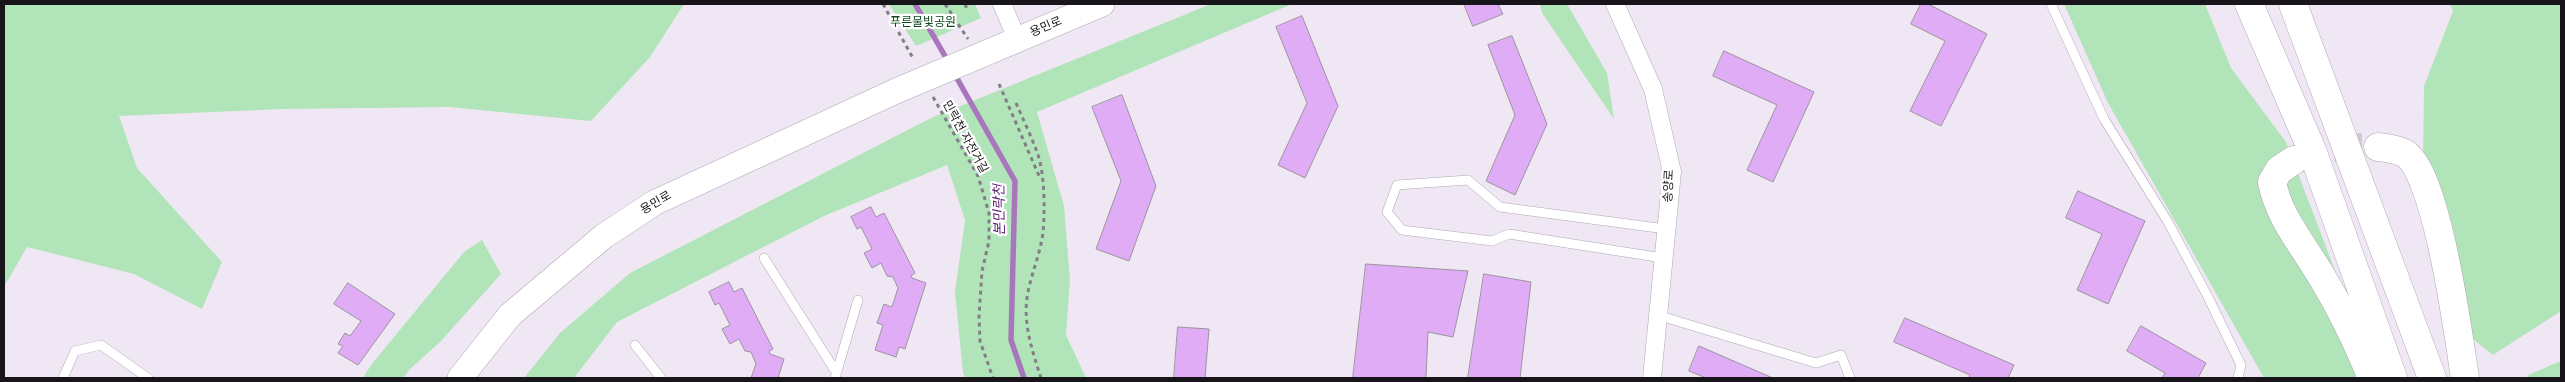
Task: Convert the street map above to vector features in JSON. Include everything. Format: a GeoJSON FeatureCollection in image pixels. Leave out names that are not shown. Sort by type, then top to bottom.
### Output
{"type":"FeatureCollection","features":[{"type":"Feature","properties":{"kind":"highway"},"geometry":{"type":"LineString","coordinates":[[2249,4],[2312,150],[2394,378]]}},
{"type":"Feature","properties":{"kind":"highway"},"geometry":{"type":"LineString","coordinates":[[2293,4],[2432,378]]}},
{"type":"Feature","properties":{"kind":"highway"},"geometry":{"type":"LineString","coordinates":[[2378,147],[2405,153],[2417,168],[2437,222],[2465,378]]}},
{"type":"Feature","properties":{"kind":"highway"},"geometry":{"type":"LineString","coordinates":[[2294,160],[2279,170],[2272,182],[2276,200],[2287,223],[2324,279],[2372,378]]}},
{"type":"Feature","properties":{"kind":"street"},"geometry":{"type":"LineString","coordinates":[[1002,4],[1017,39]]}},
{"type":"Feature","properties":{"kind":"street","name":"용민로"},"geometry":{"type":"LineString","coordinates":[[460,378],[510,315],[604,236],[654,203],[896,91],[1102,4]]}},
{"type":"Feature","properties":{"kind":"street","name":"송양로"},"geometry":{"type":"LineString","coordinates":[[1615,4],[1653,89],[1672,172],[1652,378]]}},
{"type":"Feature","properties":{"kind":"lane"},"geometry":{"type":"LineString","coordinates":[[2051,4],[2104,119],[2168,222],[2208,297],[2241,365],[2238,378]]}},
{"type":"Feature","properties":{"kind":"lane"},"geometry":{"type":"LineString","coordinates":[[1663,258],[1509,234],[1492,241],[1402,230],[1387,212],[1396,185],[1468,180],[1500,207],[1666,229]]}},
{"type":"Feature","properties":{"kind":"lane"},"geometry":{"type":"LineString","coordinates":[[764,258],[836,375]]}},
{"type":"Feature","properties":{"kind":"lane"},"geometry":{"type":"LineString","coordinates":[[836,375],[858,300]]}},
{"type":"Feature","properties":{"kind":"lane"},"geometry":{"type":"LineString","coordinates":[[1657,315],[1816,362],[1841,354],[1850,378]]}},
{"type":"Feature","properties":{"kind":"lane"},"geometry":{"type":"LineString","coordinates":[[63,378],[75,351],[102,345],[148,378]]}},
{"type":"Feature","properties":{"kind":"lane"},"geometry":{"type":"LineString","coordinates":[[634,345],[661,378]]}},
{"type":"Feature","properties":{"kind":"path","name":"민락천 자전거길"},"geometry":{"type":"LineString","coordinates":[[883,4],[934,75],[947,124],[978,176],[989,213],[989,241],[982,271],[979,317],[980,340],[993,378]]}},
{"type":"Feature","properties":{"kind":"path"},"geometry":{"type":"LineString","coordinates":[[945,4],[978,56]]}},
{"type":"Feature","properties":{"kind":"path"},"geometry":{"type":"LineString","coordinates":[[965,4],[967,9]]}},
{"type":"Feature","properties":{"kind":"path"},"geometry":{"type":"LineString","coordinates":[[999,84],[1041,180]]}},
{"type":"Feature","properties":{"kind":"path"},"geometry":{"type":"LineString","coordinates":[[1016,103],[1038,154],[1041,180],[1043,232],[1039,258],[1028,292],[1025,317],[1031,350],[1041,378]]}},
{"type":"Feature","properties":{"kind":"green space"},"geometry":{"type":"Polygon","coordinates":[[[4,4],[684,4],[650,57],[591,121],[449,107],[283,109],[119,116],[137,168],[222,262],[202,309],[134,274],[27,247],[4,287],[4,4]]]}},
{"type":"Feature","properties":{"kind":"green space","name":"푸른물빛공원"},"geometry":{"type":"Polygon","coordinates":[[[889,4],[975,4],[981,18],[916,46],[889,4]]]}},
{"type":"Feature","properties":{"kind":"green space"},"geometry":{"type":"Polygon","coordinates":[[[1211,4],[1292,4],[1037,112],[1064,206],[1070,280],[1066,335],[1086,378],[966,378],[963,373],[955,292],[965,220],[947,165],[824,216],[617,322],[574,378],[524,378],[560,333],[630,273],[931,118],[1211,4]]]}},
{"type":"Feature","properties":{"kind":"green space"},"geometry":{"type":"Polygon","coordinates":[[[1540,4],[1567,4],[1607,73],[1614,119],[1542,13],[1540,4]]]}},
{"type":"Feature","properties":{"kind":"green space"},"geometry":{"type":"Polygon","coordinates":[[[2064,4],[2205,4],[2231,68],[2286,142],[2376,378],[2264,378],[2108,103],[2064,4]]]}},
{"type":"Feature","properties":{"kind":"green space"},"geometry":{"type":"Polygon","coordinates":[[[2450,4],[2561,4],[2561,311],[2493,355],[2468,335],[2423,167],[2424,86],[2453,11],[2450,4]]]}},
{"type":"Feature","properties":{"kind":"green space"},"geometry":{"type":"Polygon","coordinates":[[[482,240],[501,274],[440,342],[409,370],[404,378],[363,378],[371,365],[464,252],[482,240]]]}},
{"type":"Feature","properties":{"kind":"green space"},"geometry":{"type":"Polygon","coordinates":[[[2561,361],[2561,378],[2527,378],[2528,375],[2561,361]]]}},
{"type":"Feature","properties":{"kind":"building"},"geometry":{"type":"Polygon","coordinates":[[[1464,4],[1498,4],[1503,14],[1473,26],[1464,4]]]}},
{"type":"Feature","properties":{"kind":"building"},"geometry":{"type":"Polygon","coordinates":[[[1921,4],[1928,4],[1987,34],[1941,126],[1910,111],[1945,41],[1911,24],[1921,4]]]}},
{"type":"Feature","properties":{"kind":"building"},"geometry":{"type":"Polygon","coordinates":[[[1302,16],[1338,106],[1305,178],[1278,165],[1307,103],[1276,27],[1302,16]]]}},
{"type":"Feature","properties":{"kind":"building"},"geometry":{"type":"Polygon","coordinates":[[[1512,36],[1547,124],[1515,195],[1486,181],[1515,115],[1488,45],[1512,36]]]}},
{"type":"Feature","properties":{"kind":"building"},"geometry":{"type":"Polygon","coordinates":[[[1724,51],[1814,92],[1773,182],[1747,170],[1777,105],[1713,76],[1724,51]]]}},
{"type":"Feature","properties":{"kind":"building"},"geometry":{"type":"Polygon","coordinates":[[[1122,95],[1156,186],[1129,261],[1096,249],[1121,181],[1092,107],[1122,95]]]}},
{"type":"Feature","properties":{"kind":"building"},"geometry":{"type":"Polygon","coordinates":[[[2078,191],[2145,221],[2108,304],[2077,290],[2102,234],[2066,218],[2078,191]]]}},
{"type":"Feature","properties":{"kind":"building"},"geometry":{"type":"Polygon","coordinates":[[[871,207],[876,217],[884,213],[915,273],[911,276],[912,278],[926,283],[905,349],[899,347],[896,357],[875,350],[883,325],[877,323],[884,304],[892,307],[898,288],[893,277],[887,276],[881,263],[872,268],[864,253],[872,249],[861,227],[857,229],[851,217],[871,207]]]}},
{"type":"Feature","properties":{"kind":"building"},"geometry":{"type":"Polygon","coordinates":[[[1366,264],[1468,271],[1453,337],[1428,332],[1426,378],[1353,378],[1366,264]]]}},
{"type":"Feature","properties":{"kind":"building"},"geometry":{"type":"Polygon","coordinates":[[[1484,274],[1531,282],[1520,378],[1468,378],[1484,274]]]}},
{"type":"Feature","properties":{"kind":"building"},"geometry":{"type":"Polygon","coordinates":[[[729,282],[734,292],[742,288],[773,349],[769,351],[770,354],[784,359],[778,378],[751,378],[756,364],[751,352],[745,351],[739,339],[730,344],[722,329],[730,325],[719,303],[715,305],[709,292],[729,282]]]}},
{"type":"Feature","properties":{"kind":"building"},"geometry":{"type":"Polygon","coordinates":[[[348,283],[395,314],[358,365],[338,353],[343,346],[338,344],[345,333],[350,336],[361,321],[334,304],[348,283]]]}},
{"type":"Feature","properties":{"kind":"building"},"geometry":{"type":"Polygon","coordinates":[[[1905,318],[2014,365],[2008,378],[1969,378],[1970,375],[1894,342],[1905,318]]]}},
{"type":"Feature","properties":{"kind":"building"},"geometry":{"type":"Polygon","coordinates":[[[2141,326],[2206,363],[2198,378],[2162,378],[2165,373],[2127,351],[2141,326]]]}},
{"type":"Feature","properties":{"kind":"building"},"geometry":{"type":"Polygon","coordinates":[[[1178,327],[1209,329],[1205,378],[1174,378],[1178,327]]]}},
{"type":"Feature","properties":{"kind":"building"},"geometry":{"type":"Polygon","coordinates":[[[1699,346],[1773,378],[1706,378],[1689,371],[1699,346]]]}},
{"type":"Feature","properties":{"kind":"waterway","name":"본민락천"},"geometry":{"type":"LineString","coordinates":[[915,4],[949,63]]}},
{"type":"Feature","properties":{"kind":"waterway","name":"본민락천"},"geometry":{"type":"LineString","coordinates":[[954,73],[1015,181],[1011,340],[1024,378]]}},
{"type":"Feature","properties":{"kind":"tunnel"},"geometry":{"type":"LineString","coordinates":[[2294,160],[2334,148],[2378,147]]}}]}
